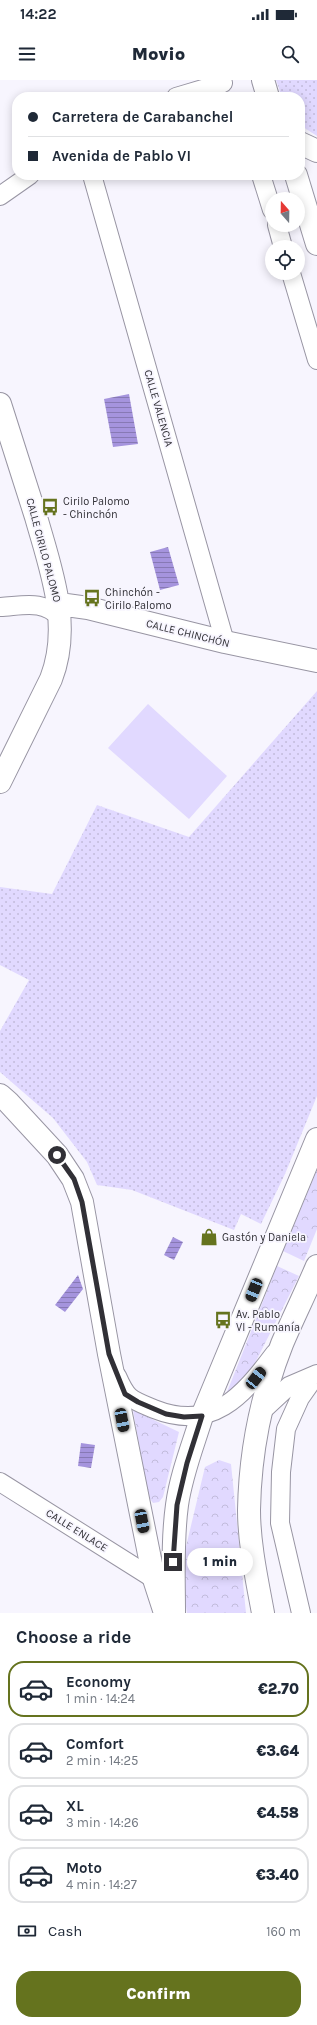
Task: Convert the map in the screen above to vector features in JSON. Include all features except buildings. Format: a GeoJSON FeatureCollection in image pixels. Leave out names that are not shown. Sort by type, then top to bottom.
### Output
{"type":"FeatureCollection","features":[{"type":"Feature","properties":{"kind":"street"},"geometry":{"type":"LineString","coordinates":[[263,80],[267,92]]}},
{"type":"Feature","properties":{"kind":"street"},"geometry":{"type":"LineString","coordinates":[[201,92],[226,87]]}},
{"type":"Feature","properties":{"kind":"street"},"geometry":{"type":"LineString","coordinates":[[305,145],[317,151]]}},
{"type":"Feature","properties":{"kind":"street"},"geometry":{"type":"LineString","coordinates":[[0,196],[23,180]]}},
{"type":"Feature","properties":{"kind":"street","name":"CALLE VALENCIA"},"geometry":{"type":"LineString","coordinates":[[93,180],[225,642]]}},
{"type":"Feature","properties":{"kind":"street"},"geometry":{"type":"LineString","coordinates":[[263,180],[266,192]]}},
{"type":"Feature","properties":{"kind":"street"},"geometry":{"type":"LineString","coordinates":[[298,180],[317,244]]}},
{"type":"Feature","properties":{"kind":"street"},"geometry":{"type":"LineString","coordinates":[[293,280],[317,360]]}},
{"type":"Feature","properties":{"kind":"street","name":"CALLE CIRILO PALOMO"},"geometry":{"type":"LineString","coordinates":[[0,404],[58,602],[58,662],[0,782]]}},
{"type":"Feature","properties":{"kind":"street"},"geometry":{"type":"LineString","coordinates":[[0,607],[37,605],[49,608],[58,602],[49,596],[37,605]]}},
{"type":"Feature","properties":{"kind":"street","name":"CALLE CHINCHÓN"},"geometry":{"type":"LineString","coordinates":[[58,602],[225,642],[317,661]]}},
{"type":"Feature","properties":{"kind":"street"},"geometry":{"type":"LineString","coordinates":[[0,1095],[57,1155],[74,1179],[82,1202],[109,1354],[154,1579],[165,1613]]}},
{"type":"Feature","properties":{"kind":"street"},"geometry":{"type":"LineString","coordinates":[[174,1613],[173,1562],[177,1505],[187,1463],[202,1416],[317,1139]]}},
{"type":"Feature","properties":{"kind":"street"},"geometry":{"type":"LineString","coordinates":[[263,1613],[256,1573],[249,1512],[252,1458],[261,1412],[282,1345],[315,1279]]}},
{"type":"Feature","properties":{"kind":"street"},"geometry":{"type":"LineString","coordinates":[[109,1354],[125,1394],[138,1402],[166,1414],[184,1417],[202,1416],[230,1403],[256,1378],[282,1345]]}},
{"type":"Feature","properties":{"kind":"street"},"geometry":{"type":"LineString","coordinates":[[261,1412],[289,1386],[317,1374]]}},
{"type":"Feature","properties":{"kind":"street"},"geometry":{"type":"LineString","coordinates":[[302,1613],[280,1523],[281,1472],[286,1429],[300,1398],[317,1374]]}},
{"type":"Feature","properties":{"kind":"street","name":"CALLE ENLACE"},"geometry":{"type":"LineString","coordinates":[[0,1482],[154,1579]]}},
{"type":"Feature","properties":{"kind":"green space"},"geometry":{"type":"Polygon","coordinates":[[[276,80],[317,80],[317,136],[305,128],[305,92],[280,92],[276,80]]]}},
{"type":"Feature","properties":{"kind":"green space"},"geometry":{"type":"Polygon","coordinates":[[[317,691],[317,1096],[285,1174],[261,1224],[241,1214],[234,1230],[132,1190],[97,1185],[87,1162],[53,1118],[0,1072],[0,1031],[29,980],[0,965],[0,887],[52,894],[97,805],[189,837],[317,691]]]}},
{"type":"Feature","properties":{"kind":"green space"},"geometry":{"type":"Polygon","coordinates":[[[148,704],[227,776],[189,819],[108,748],[148,704]]]}},
{"type":"Feature","properties":{"kind":"green space"},"geometry":{"type":"Polygon","coordinates":[[[317,1170],[317,1229],[304,1261],[283,1251],[317,1170]]]}},
{"type":"Feature","properties":{"kind":"green space"},"geometry":{"type":"Polygon","coordinates":[[[277,1266],[299,1276],[251,1371],[221,1407],[277,1266]]]}},
{"type":"Feature","properties":{"kind":"green space"},"geometry":{"type":"Polygon","coordinates":[[[133,1410],[179,1432],[163,1497],[159,1502],[153,1503],[148,1496],[133,1410]]]}},
{"type":"Feature","properties":{"kind":"green space"},"geometry":{"type":"Polygon","coordinates":[[[219,1460],[231,1464],[246,1613],[187,1613],[184,1594],[184,1555],[205,1467],[219,1460]]]}},
{"type":"Feature","properties":{"kind":"shaded area"},"geometry":{"type":"Polygon","coordinates":[[[129,394],[138,444],[113,447],[104,399],[129,394]]]}},
{"type":"Feature","properties":{"kind":"shaded area"},"geometry":{"type":"Polygon","coordinates":[[[168,547],[179,585],[160,590],[150,552],[168,547]]]}},
{"type":"Feature","properties":{"kind":"shaded area"},"geometry":{"type":"Polygon","coordinates":[[[173,1237],[183,1242],[174,1260],[164,1255],[173,1237]]]}},
{"type":"Feature","properties":{"kind":"shaded area"},"geometry":{"type":"Polygon","coordinates":[[[78,1275],[83,1289],[65,1312],[55,1305],[78,1275]]]}},
{"type":"Feature","properties":{"kind":"shaded area"},"geometry":{"type":"Polygon","coordinates":[[[81,1443],[95,1445],[91,1468],[78,1466],[81,1443]]]}},
{"type":"Feature","properties":{"kind":"place","name":"Cirilo Palomo - Chinchón"},"geometry":{"type":"Point","coordinates":[50,507]}},
{"type":"Feature","properties":{"kind":"place","name":"Chinchón - Cirilo Palomo"},"geometry":{"type":"Point","coordinates":[92,598]}},
{"type":"Feature","properties":{"kind":"place","name":"Gastón y Daniela"},"geometry":{"type":"Point","coordinates":[209,1237]}},
{"type":"Feature","properties":{"kind":"place","name":"Av. Pablo VI - Rumanía"},"geometry":{"type":"Point","coordinates":[223,1320]}},
{"type":"Feature","properties":{"kind":"route"},"geometry":{"type":"LineString","coordinates":[[57,1155],[74,1179],[82,1202],[109,1354],[125,1394],[138,1402],[166,1414],[184,1417],[202,1416],[187,1463],[177,1505],[173,1562]]}}]}
